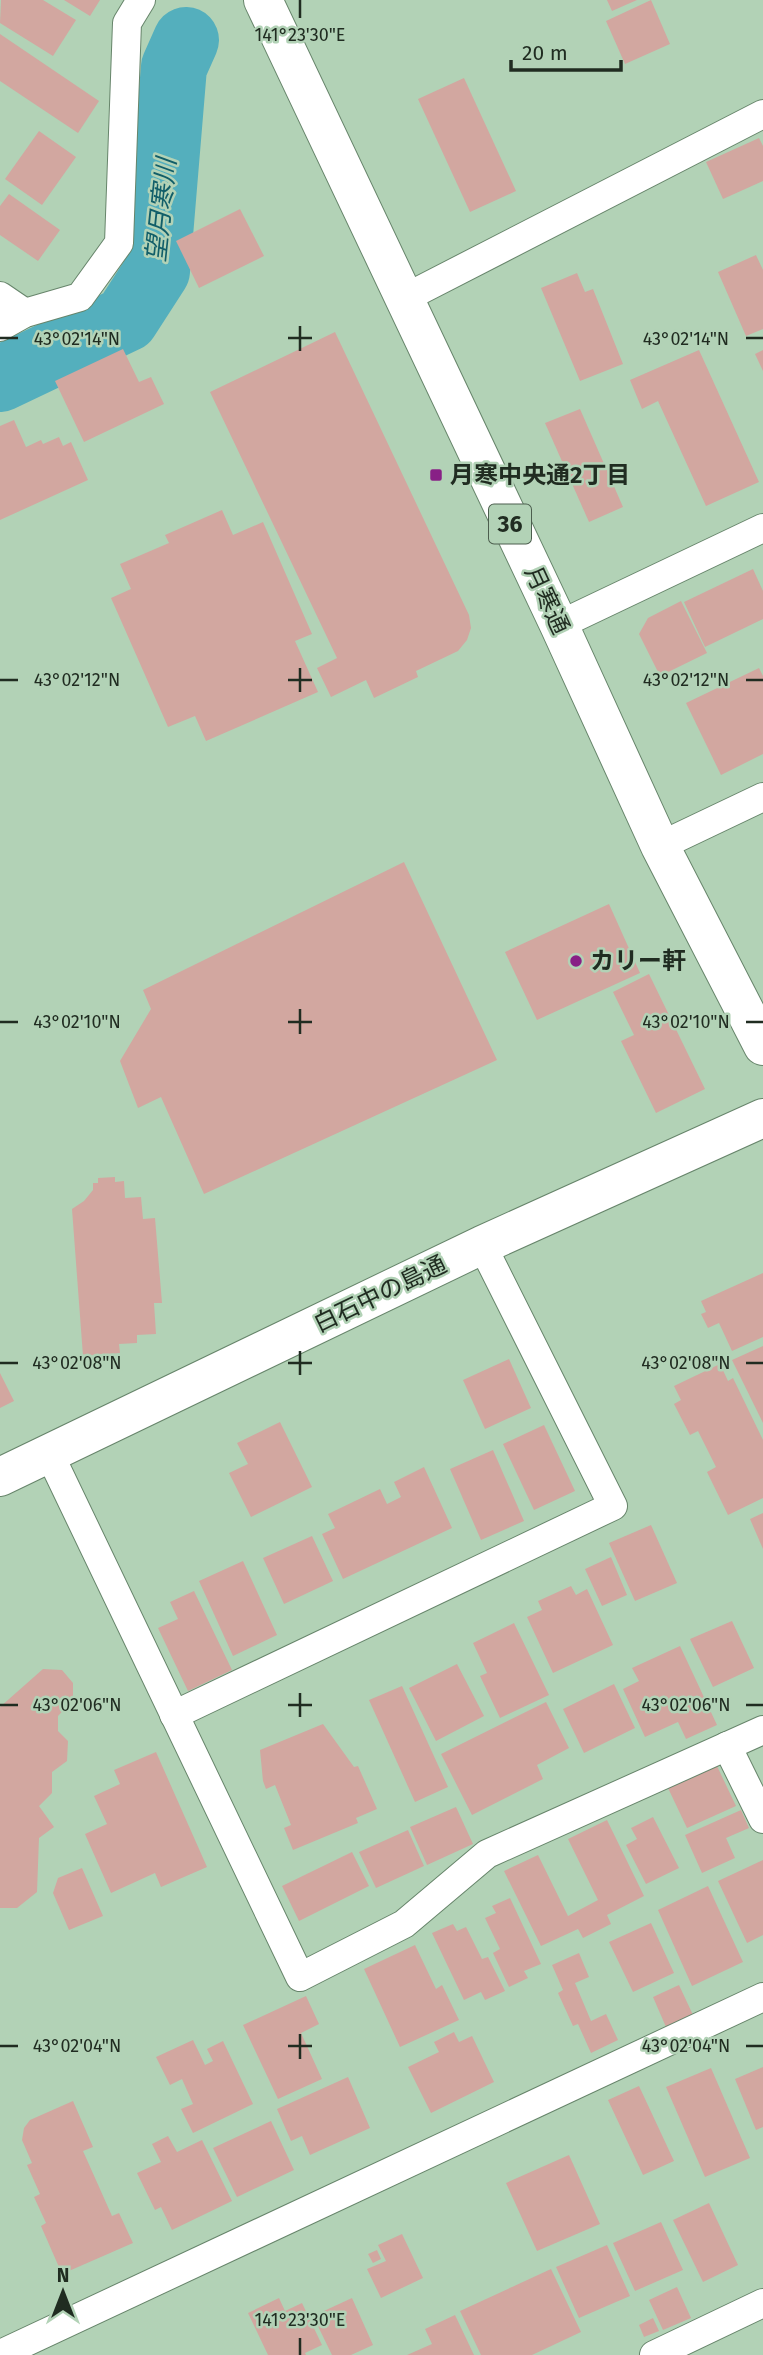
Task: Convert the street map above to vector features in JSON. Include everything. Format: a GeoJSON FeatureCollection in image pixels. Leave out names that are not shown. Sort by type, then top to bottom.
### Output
{"type":"FeatureCollection","features":[{"type":"Feature","properties":{"kind":"main road","name":"月寒通"},"geometry":{"type":"LineString","coordinates":[[263,0],[559,625],[660,846],[763,1046]]}},
{"type":"Feature","properties":{"kind":"main road","name":"白石中の島通"},"geometry":{"type":"LineString","coordinates":[[0,1477],[482,1245],[763,1118]]}},
{"type":"Feature","properties":{"kind":"street"},"geometry":{"type":"LineString","coordinates":[[0,327],[25,313],[80,297],[118,243],[127,23],[141,0]]}},
{"type":"Feature","properties":{"kind":"street"},"geometry":{"type":"LineString","coordinates":[[403,299],[763,114]]}},
{"type":"Feature","properties":{"kind":"street"},"geometry":{"type":"LineString","coordinates":[[0,296],[25,313]]}},
{"type":"Feature","properties":{"kind":"street"},"geometry":{"type":"LineString","coordinates":[[559,625],[763,528]]}},
{"type":"Feature","properties":{"kind":"street"},"geometry":{"type":"LineString","coordinates":[[660,846],[763,797]]}},
{"type":"Feature","properties":{"kind":"street"},"geometry":{"type":"LineString","coordinates":[[174,1715],[613,1506],[482,1245]]}},
{"type":"Feature","properties":{"kind":"street"},"geometry":{"type":"LineString","coordinates":[[49,1453],[300,1976],[404,1924],[486,1854],[763,1730]]}},
{"type":"Feature","properties":{"kind":"street"},"geometry":{"type":"LineString","coordinates":[[727,1746],[763,1819]]}},
{"type":"Feature","properties":{"kind":"street"},"geometry":{"type":"LineString","coordinates":[[5,2348],[763,1997]]}},
{"type":"Feature","properties":{"kind":"street"},"geometry":{"type":"LineString","coordinates":[[654,2355],[763,2303]]}},
{"type":"Feature","properties":{"kind":"building"},"geometry":{"type":"Polygon","coordinates":[[[1,0],[43,0],[76,20],[53,56],[0,23],[1,0]]]}},
{"type":"Feature","properties":{"kind":"building"},"geometry":{"type":"Polygon","coordinates":[[[64,0],[100,0],[90,16],[64,0]]]}},
{"type":"Feature","properties":{"kind":"building"},"geometry":{"type":"Polygon","coordinates":[[[607,0],[637,0],[612,11],[607,0]]]}},
{"type":"Feature","properties":{"kind":"building"},"geometry":{"type":"Polygon","coordinates":[[[651,0],[670,44],[625,64],[606,21],[651,0]]]}},
{"type":"Feature","properties":{"kind":"building"},"geometry":{"type":"Polygon","coordinates":[[[0,34],[99,101],[78,133],[0,81],[0,34]]]}},
{"type":"Feature","properties":{"kind":"building"},"geometry":{"type":"Polygon","coordinates":[[[464,78],[516,191],[470,212],[418,99],[464,78]]]}},
{"type":"Feature","properties":{"kind":"building"},"geometry":{"type":"Polygon","coordinates":[[[39,131],[76,157],[42,205],[5,179],[39,131]]]}},
{"type":"Feature","properties":{"kind":"building"},"geometry":{"type":"Polygon","coordinates":[[[759,138],[763,146],[763,181],[723,199],[706,162],[759,138]]]}},
{"type":"Feature","properties":{"kind":"building"},"geometry":{"type":"Polygon","coordinates":[[[9,194],[60,230],[38,261],[0,235],[0,206],[9,194]]]}},
{"type":"Feature","properties":{"kind":"building"},"geometry":{"type":"Polygon","coordinates":[[[240,209],[264,256],[199,288],[176,241],[240,209]]]}},
{"type":"Feature","properties":{"kind":"building"},"geometry":{"type":"Polygon","coordinates":[[[756,255],[763,270],[763,329],[746,336],[718,272],[756,255]]]}},
{"type":"Feature","properties":{"kind":"building"},"geometry":{"type":"Polygon","coordinates":[[[577,273],[585,292],[593,289],[623,364],[580,381],[541,288],[577,273]]]}},
{"type":"Feature","properties":{"kind":"building"},"geometry":{"type":"Polygon","coordinates":[[[335,332],[469,615],[471,628],[467,640],[458,651],[416,671],[418,677],[374,698],[366,680],[331,697],[317,668],[337,658],[210,392],[335,332]]]}},
{"type":"Feature","properties":{"kind":"building"},"geometry":{"type":"Polygon","coordinates":[[[123,349],[139,382],[151,377],[164,404],[84,442],[55,381],[123,349]]]}},
{"type":"Feature","properties":{"kind":"building"},"geometry":{"type":"Polygon","coordinates":[[[699,350],[759,482],[706,506],[658,401],[642,409],[630,380],[699,350]]]}},
{"type":"Feature","properties":{"kind":"building"},"geometry":{"type":"Polygon","coordinates":[[[763,350],[763,371],[755,354],[763,350]]]}},
{"type":"Feature","properties":{"kind":"building"},"geometry":{"type":"Polygon","coordinates":[[[580,409],[623,507],[589,522],[545,423],[580,409]]]}},
{"type":"Feature","properties":{"kind":"building"},"geometry":{"type":"Polygon","coordinates":[[[14,420],[26,447],[41,440],[43,444],[59,437],[63,446],[71,442],[88,480],[0,520],[0,426],[14,420]]]}},
{"type":"Feature","properties":{"kind":"building"},"geometry":{"type":"Polygon","coordinates":[[[222,510],[233,535],[263,522],[312,634],[295,641],[318,692],[206,741],[195,716],[168,727],[111,598],[131,589],[120,564],[169,543],[165,535],[222,510]]]}},
{"type":"Feature","properties":{"kind":"building"},"geometry":{"type":"Polygon","coordinates":[[[753,569],[763,591],[763,619],[705,647],[684,602],[753,569]]]}},
{"type":"Feature","properties":{"kind":"building"},"geometry":{"type":"Polygon","coordinates":[[[681,601],[707,653],[660,676],[639,634],[648,618],[681,601]]]}},
{"type":"Feature","properties":{"kind":"building"},"geometry":{"type":"Polygon","coordinates":[[[759,668],[763,676],[763,754],[721,775],[686,703],[759,668]]]}},
{"type":"Feature","properties":{"kind":"building"},"geometry":{"type":"Polygon","coordinates":[[[404,862],[497,1060],[204,1194],[161,1097],[138,1108],[120,1061],[151,1009],[143,990],[404,862]]]}},
{"type":"Feature","properties":{"kind":"building"},"geometry":{"type":"Polygon","coordinates":[[[609,904],[640,973],[537,1020],[505,952],[609,904]]]}},
{"type":"Feature","properties":{"kind":"building"},"geometry":{"type":"Polygon","coordinates":[[[649,974],[705,1089],[656,1113],[621,1041],[634,1035],[613,992],[649,974]]]}},
{"type":"Feature","properties":{"kind":"building"},"geometry":{"type":"Polygon","coordinates":[[[115,1177],[115,1182],[124,1181],[125,1198],[141,1197],[143,1219],[155,1218],[162,1303],[154,1303],[156,1334],[137,1335],[137,1343],[119,1344],[120,1353],[83,1356],[72,1209],[84,1201],[93,1190],[93,1183],[98,1183],[98,1178],[115,1177]]]}},
{"type":"Feature","properties":{"kind":"building"},"geometry":{"type":"Polygon","coordinates":[[[763,1273],[763,1337],[732,1351],[719,1323],[708,1328],[701,1314],[706,1312],[701,1301],[763,1273]]]}},
{"type":"Feature","properties":{"kind":"building"},"geometry":{"type":"Polygon","coordinates":[[[763,1346],[763,1423],[732,1360],[763,1346]]]}},
{"type":"Feature","properties":{"kind":"building"},"geometry":{"type":"Polygon","coordinates":[[[509,1359],[531,1408],[485,1429],[463,1380],[509,1359]]]}},
{"type":"Feature","properties":{"kind":"building"},"geometry":{"type":"Polygon","coordinates":[[[720,1364],[728,1381],[733,1378],[763,1440],[763,1498],[728,1515],[707,1472],[716,1467],[698,1431],[690,1435],[674,1404],[681,1400],[674,1386],[720,1364]]]}},
{"type":"Feature","properties":{"kind":"building"},"geometry":{"type":"Polygon","coordinates":[[[0,1373],[14,1401],[0,1408],[0,1373]]]}},
{"type":"Feature","properties":{"kind":"building"},"geometry":{"type":"Polygon","coordinates":[[[280,1422],[312,1487],[251,1517],[229,1473],[248,1464],[237,1443],[280,1422]]]}},
{"type":"Feature","properties":{"kind":"building"},"geometry":{"type":"Polygon","coordinates":[[[544,1425],[575,1491],[534,1510],[503,1444],[544,1425]]]}},
{"type":"Feature","properties":{"kind":"building"},"geometry":{"type":"Polygon","coordinates":[[[493,1450],[524,1521],[481,1540],[450,1469],[493,1450]]]}},
{"type":"Feature","properties":{"kind":"building"},"geometry":{"type":"Polygon","coordinates":[[[424,1467],[452,1528],[343,1579],[322,1534],[335,1528],[328,1514],[380,1489],[387,1504],[401,1497],[394,1482],[424,1467]]]}},
{"type":"Feature","properties":{"kind":"building"},"geometry":{"type":"Polygon","coordinates":[[[763,1513],[763,1549],[750,1519],[763,1513]]]}},
{"type":"Feature","properties":{"kind":"building"},"geometry":{"type":"Polygon","coordinates":[[[651,1525],[677,1583],[635,1601],[609,1543],[651,1525]]]}},
{"type":"Feature","properties":{"kind":"building"},"geometry":{"type":"Polygon","coordinates":[[[312,1536],[333,1581],[284,1604],[263,1558],[312,1536]]]}},
{"type":"Feature","properties":{"kind":"building"},"geometry":{"type":"Polygon","coordinates":[[[611,1557],[627,1595],[602,1606],[585,1569],[611,1557]]]}},
{"type":"Feature","properties":{"kind":"building"},"geometry":{"type":"Polygon","coordinates":[[[243,1561],[277,1635],[233,1656],[199,1581],[243,1561]]]}},
{"type":"Feature","properties":{"kind":"building"},"geometry":{"type":"Polygon","coordinates":[[[571,1586],[576,1595],[587,1589],[613,1645],[553,1673],[527,1617],[542,1610],[538,1601],[571,1586]]]}},
{"type":"Feature","properties":{"kind":"building"},"geometry":{"type":"Polygon","coordinates":[[[194,1591],[232,1670],[188,1691],[158,1628],[178,1619],[170,1602],[194,1591]]]}},
{"type":"Feature","properties":{"kind":"building"},"geometry":{"type":"Polygon","coordinates":[[[732,1621],[754,1668],[713,1687],[690,1639],[732,1621]]]}},
{"type":"Feature","properties":{"kind":"building"},"geometry":{"type":"Polygon","coordinates":[[[514,1623],[549,1695],[500,1718],[480,1676],[487,1673],[473,1643],[514,1623]]]}},
{"type":"Feature","properties":{"kind":"building"},"geometry":{"type":"Polygon","coordinates":[[[680,1646],[717,1725],[686,1739],[678,1722],[645,1737],[623,1689],[639,1681],[632,1668],[680,1646]]]}},
{"type":"Feature","properties":{"kind":"building"},"geometry":{"type":"Polygon","coordinates":[[[457,1664],[484,1716],[436,1741],[409,1688],[457,1664]]]}},
{"type":"Feature","properties":{"kind":"building"},"geometry":{"type":"Polygon","coordinates":[[[43,1669],[62,1670],[73,1683],[73,1700],[58,1716],[58,1731],[68,1741],[67,1761],[52,1772],[52,1793],[39,1806],[54,1827],[39,1838],[37,1892],[17,1908],[0,1908],[0,1707],[43,1669]]]}},
{"type":"Feature","properties":{"kind":"building"},"geometry":{"type":"Polygon","coordinates":[[[614,1684],[635,1728],[584,1753],[563,1709],[614,1684]]]}},
{"type":"Feature","properties":{"kind":"building"},"geometry":{"type":"Polygon","coordinates":[[[402,1686],[448,1787],[415,1802],[369,1700],[402,1686]]]}},
{"type":"Feature","properties":{"kind":"building"},"geometry":{"type":"Polygon","coordinates":[[[546,1702],[569,1748],[537,1765],[543,1779],[472,1815],[441,1754],[546,1702]]]}},
{"type":"Feature","properties":{"kind":"building"},"geometry":{"type":"Polygon","coordinates":[[[323,1724],[354,1767],[358,1766],[377,1809],[356,1818],[358,1823],[293,1850],[284,1828],[291,1825],[275,1785],[266,1789],[263,1781],[260,1750],[323,1724]]]}},
{"type":"Feature","properties":{"kind":"building"},"geometry":{"type":"Polygon","coordinates":[[[156,1752],[207,1867],[161,1887],[155,1873],[111,1893],[85,1834],[107,1824],[94,1796],[120,1784],[114,1770],[156,1752]]]}},
{"type":"Feature","properties":{"kind":"building"},"geometry":{"type":"Polygon","coordinates":[[[717,1766],[736,1806],[687,1828],[668,1788],[717,1766]]]}},
{"type":"Feature","properties":{"kind":"building"},"geometry":{"type":"Polygon","coordinates":[[[456,1807],[473,1844],[427,1865],[410,1827],[456,1807]]]}},
{"type":"Feature","properties":{"kind":"building"},"geometry":{"type":"Polygon","coordinates":[[[741,1810],[749,1828],[726,1838],[735,1858],[702,1873],[685,1835],[741,1810]]]}},
{"type":"Feature","properties":{"kind":"building"},"geometry":{"type":"Polygon","coordinates":[[[653,1817],[679,1868],[646,1884],[626,1845],[637,1839],[631,1828],[653,1817]]]}},
{"type":"Feature","properties":{"kind":"building"},"geometry":{"type":"Polygon","coordinates":[[[607,1820],[644,1896],[607,1915],[611,1924],[583,1938],[578,1929],[541,1946],[504,1871],[538,1855],[568,1916],[598,1900],[568,1839],[607,1820]]]}},
{"type":"Feature","properties":{"kind":"building"},"geometry":{"type":"Polygon","coordinates":[[[408,1830],[424,1866],[376,1888],[359,1852],[408,1830]]]}},
{"type":"Feature","properties":{"kind":"building"},"geometry":{"type":"Polygon","coordinates":[[[352,1852],[369,1886],[299,1921],[282,1886],[352,1852]]]}},
{"type":"Feature","properties":{"kind":"building"},"geometry":{"type":"Polygon","coordinates":[[[763,1860],[763,1935],[747,1943],[718,1881],[763,1860]]]}},
{"type":"Feature","properties":{"kind":"building"},"geometry":{"type":"Polygon","coordinates":[[[82,1868],[103,1916],[69,1930],[53,1893],[58,1878],[82,1868]]]}},
{"type":"Feature","properties":{"kind":"building"},"geometry":{"type":"Polygon","coordinates":[[[708,1886],[743,1962],[692,1986],[658,1910],[708,1886]]]}},
{"type":"Feature","properties":{"kind":"building"},"geometry":{"type":"Polygon","coordinates":[[[510,1898],[541,1964],[524,1971],[528,1978],[509,1987],[493,1953],[500,1949],[485,1918],[496,1913],[492,1906],[510,1898]]]}},
{"type":"Feature","properties":{"kind":"building"},"geometry":{"type":"Polygon","coordinates":[[[651,1923],[674,1973],[633,1992],[609,1942],[651,1923]]]}},
{"type":"Feature","properties":{"kind":"building"},"geometry":{"type":"Polygon","coordinates":[[[453,1924],[457,1931],[466,1927],[482,1959],[488,1957],[505,1991],[485,2000],[481,1992],[464,2000],[432,1933],[453,1924]]]}},
{"type":"Feature","properties":{"kind":"building"},"geometry":{"type":"Polygon","coordinates":[[[415,1945],[436,1989],[442,1985],[459,2020],[400,2047],[364,1969],[415,1945]]]}},
{"type":"Feature","properties":{"kind":"building"},"geometry":{"type":"Polygon","coordinates":[[[579,1953],[589,1977],[575,1983],[591,2021],[606,2014],[618,2040],[591,2053],[578,2024],[573,2026],[558,1993],[563,1990],[552,1965],[579,1953]]]}},
{"type":"Feature","properties":{"kind":"building"},"geometry":{"type":"Polygon","coordinates":[[[679,1985],[693,2015],[666,2027],[653,1997],[679,1985]]]}},
{"type":"Feature","properties":{"kind":"building"},"geometry":{"type":"Polygon","coordinates":[[[306,1996],[319,2024],[301,2033],[322,2079],[278,2099],[243,2025],[306,1996]]]}},
{"type":"Feature","properties":{"kind":"building"},"geometry":{"type":"Polygon","coordinates":[[[454,2032],[459,2042],[472,2036],[494,2082],[431,2113],[408,2067],[439,2052],[434,2042],[454,2032]]]}},
{"type":"Feature","properties":{"kind":"building"},"geometry":{"type":"Polygon","coordinates":[[[193,2040],[205,2065],[213,2061],[207,2049],[223,2041],[253,2104],[193,2133],[181,2109],[193,2104],[182,2079],[170,2085],[156,2057],[193,2040]]]}},
{"type":"Feature","properties":{"kind":"building"},"geometry":{"type":"Polygon","coordinates":[[[763,2067],[763,2127],[756,2130],[735,2079],[763,2067]]]}},
{"type":"Feature","properties":{"kind":"building"},"geometry":{"type":"Polygon","coordinates":[[[711,2068],[750,2158],[705,2177],[666,2087],[711,2068]]]}},
{"type":"Feature","properties":{"kind":"building"},"geometry":{"type":"Polygon","coordinates":[[[348,2077],[370,2128],[310,2155],[302,2136],[291,2141],[277,2109],[348,2077]]]}},
{"type":"Feature","properties":{"kind":"building"},"geometry":{"type":"Polygon","coordinates":[[[639,2086],[674,2161],[643,2175],[608,2100],[639,2086]]]}},
{"type":"Feature","properties":{"kind":"building"},"geometry":{"type":"Polygon","coordinates":[[[73,2101],[93,2147],[83,2151],[112,2216],[119,2213],[133,2243],[62,2274],[41,2226],[46,2223],[34,2197],[40,2194],[27,2165],[32,2163],[22,2140],[24,2128],[30,2120],[73,2101]]]}},
{"type":"Feature","properties":{"kind":"building"},"geometry":{"type":"Polygon","coordinates":[[[271,2121],[294,2170],[237,2197],[213,2148],[271,2121]]]}},
{"type":"Feature","properties":{"kind":"building"},"geometry":{"type":"Polygon","coordinates":[[[168,2136],[177,2152],[202,2140],[232,2201],[172,2230],[161,2207],[155,2210],[137,2173],[161,2162],[152,2144],[168,2136]]]}},
{"type":"Feature","properties":{"kind":"building"},"geometry":{"type":"Polygon","coordinates":[[[569,2155],[600,2224],[537,2251],[506,2183],[569,2155]]]}},
{"type":"Feature","properties":{"kind":"building"},"geometry":{"type":"Polygon","coordinates":[[[709,2203],[738,2265],[703,2282],[673,2220],[709,2203]]]}},
{"type":"Feature","properties":{"kind":"building"},"geometry":{"type":"Polygon","coordinates":[[[661,2222],[683,2270],[635,2291],[613,2243],[661,2222]]]}},
{"type":"Feature","properties":{"kind":"building"},"geometry":{"type":"Polygon","coordinates":[[[402,2234],[423,2278],[381,2298],[367,2269],[386,2261],[378,2245],[402,2234]]]}},
{"type":"Feature","properties":{"kind":"building"},"geometry":{"type":"Polygon","coordinates":[[[607,2245],[630,2296],[579,2318],[556,2267],[607,2245]]]}},
{"type":"Feature","properties":{"kind":"building"},"geometry":{"type":"Polygon","coordinates":[[[377,2250],[381,2259],[373,2263],[368,2254],[377,2250]]]}},
{"type":"Feature","properties":{"kind":"building"},"geometry":{"type":"Polygon","coordinates":[[[551,2269],[581,2332],[532,2355],[481,2355],[460,2311],[551,2269]]]}},
{"type":"Feature","properties":{"kind":"building"},"geometry":{"type":"Polygon","coordinates":[[[677,2287],[691,2318],[663,2330],[649,2300],[677,2287]]]}},
{"type":"Feature","properties":{"kind":"building"},"geometry":{"type":"Polygon","coordinates":[[[279,2298],[285,2311],[302,2303],[322,2345],[305,2353],[306,2355],[268,2355],[248,2313],[279,2298]]]}},
{"type":"Feature","properties":{"kind":"building"},"geometry":{"type":"Polygon","coordinates":[[[352,2298],[373,2345],[351,2355],[332,2355],[313,2316],[352,2298]]]}},
{"type":"Feature","properties":{"kind":"building"},"geometry":{"type":"Polygon","coordinates":[[[455,2315],[474,2355],[407,2355],[432,2344],[425,2329],[455,2315]]]}},
{"type":"Feature","properties":{"kind":"building"},"geometry":{"type":"Polygon","coordinates":[[[653,2318],[659,2331],[644,2337],[639,2325],[653,2318]]]}},
{"type":"Feature","properties":{"kind":"waterway","name":"望月寒川"},"geometry":{"type":"LineString","coordinates":[[0,379],[126,319],[157,271],[174,67],[186,40]]}},
{"type":"Feature","properties":{"kind":"place","name":"月寒中央通2丁目"},"geometry":{"type":"Point","coordinates":[436,475]}},
{"type":"Feature","properties":{"kind":"place","name":"カリー軒"},"geometry":{"type":"Point","coordinates":[576,961]}}]}
